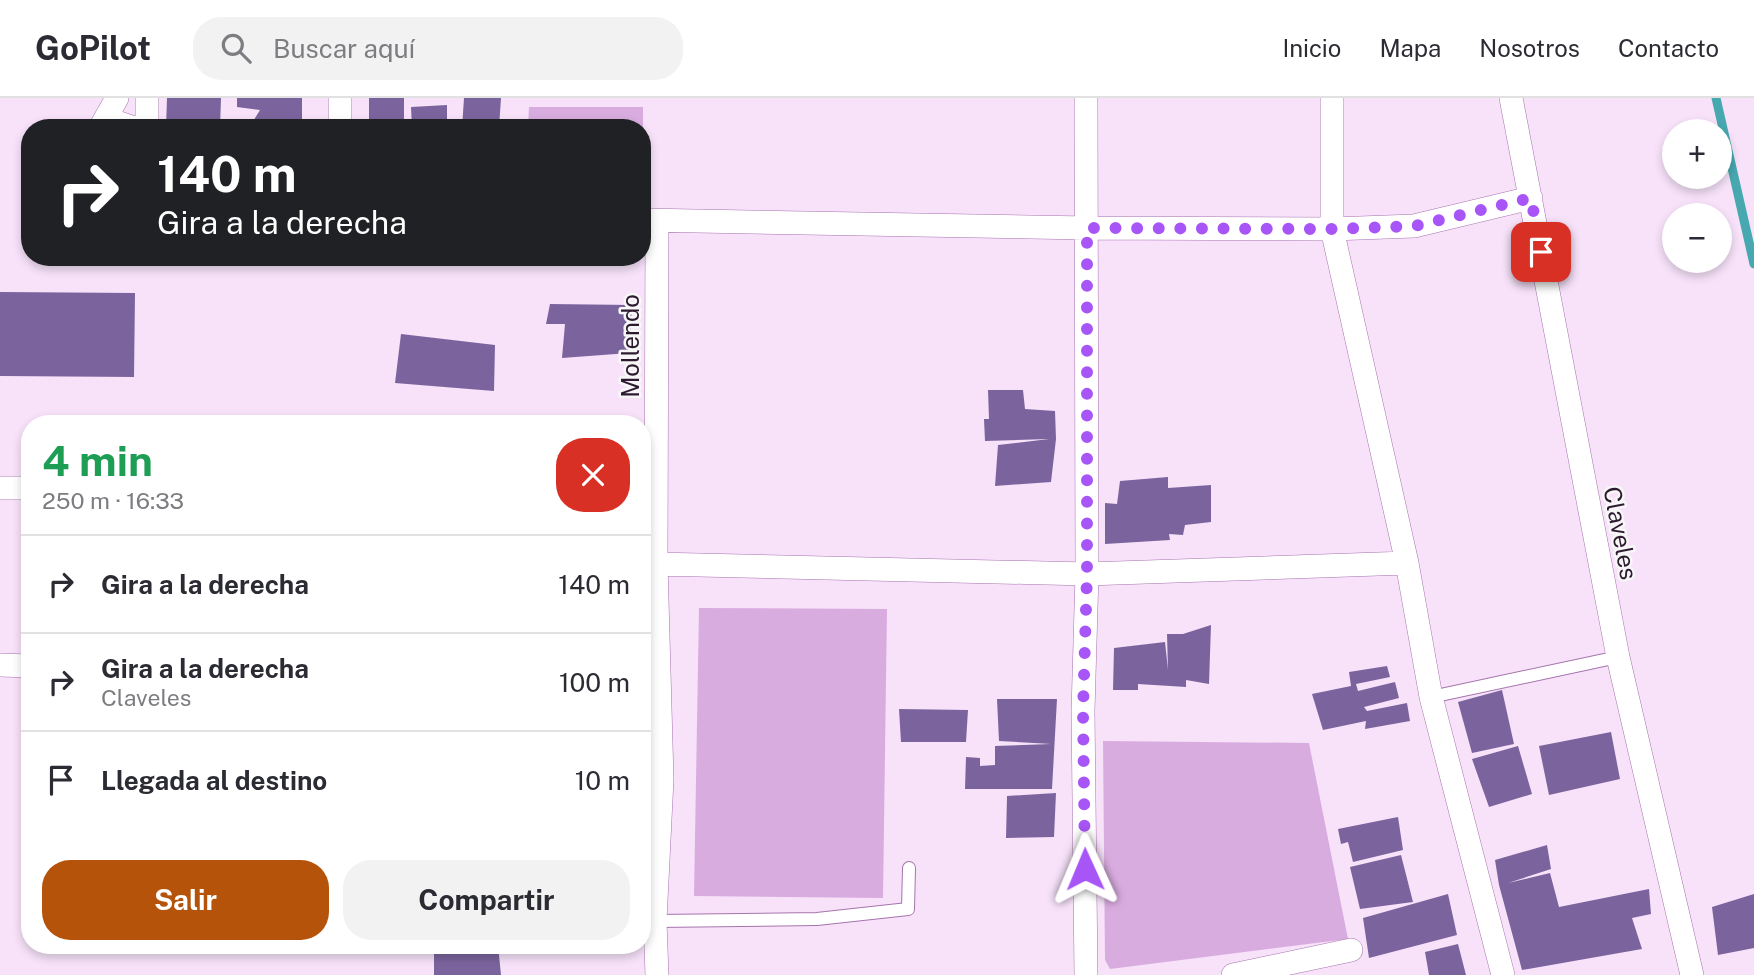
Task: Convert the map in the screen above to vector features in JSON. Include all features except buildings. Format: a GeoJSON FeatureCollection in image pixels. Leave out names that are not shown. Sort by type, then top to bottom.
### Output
{"type":"FeatureCollection","features":[{"type":"Feature","properties":{"kind":"street"},"geometry":{"type":"LineString","coordinates":[[106,119],[117,98]]}},
{"type":"Feature","properties":{"kind":"street"},"geometry":{"type":"LineString","coordinates":[[147,98],[147,119]]}},
{"type":"Feature","properties":{"kind":"street"},"geometry":{"type":"LineString","coordinates":[[340,98],[341,119]]}},
{"type":"Feature","properties":{"kind":"street"},"geometry":{"type":"LineString","coordinates":[[1086,98],[1087,574],[1083,711],[1086,975]]}},
{"type":"Feature","properties":{"kind":"street"},"geometry":{"type":"LineString","coordinates":[[1332,98],[1332,229],[1406,563],[1431,697],[1503,975]]}},
{"type":"Feature","properties":{"kind":"street","name":"Claveles"},"geometry":{"type":"LineString","coordinates":[[1511,98],[1618,657],[1692,975]]}},
{"type":"Feature","properties":{"kind":"street"},"geometry":{"type":"LineString","coordinates":[[651,221],[1332,229],[1415,226],[1531,198]]}},
{"type":"Feature","properties":{"kind":"street","name":"Mollendo"},"geometry":{"type":"LineString","coordinates":[[650,266],[662,779],[655,921],[657,975]]}},
{"type":"Feature","properties":{"kind":"street"},"geometry":{"type":"LineString","coordinates":[[0,488],[21,488]]}},
{"type":"Feature","properties":{"kind":"street"},"geometry":{"type":"LineString","coordinates":[[656,564],[1087,574],[1406,563]]}},
{"type":"Feature","properties":{"kind":"street"},"geometry":{"type":"LineString","coordinates":[[0,665],[21,666]]}},
{"type":"Feature","properties":{"kind":"street"},"geometry":{"type":"LineString","coordinates":[[1233,975],[1351,950]]}},
{"type":"Feature","properties":{"kind":"lane"},"geometry":{"type":"LineString","coordinates":[[1431,697],[1618,657]]}},
{"type":"Feature","properties":{"kind":"lane"},"geometry":{"type":"LineString","coordinates":[[655,921],[817,919],[908,909],[909,868]]}},
{"type":"Feature","properties":{"kind":"shaded area"},"geometry":{"type":"Polygon","coordinates":[[[529,107],[643,107],[643,119],[528,119],[529,107]]]}},
{"type":"Feature","properties":{"kind":"shaded area"},"geometry":{"type":"Polygon","coordinates":[[[699,608],[887,609],[883,898],[694,896],[699,608]]]}},
{"type":"Feature","properties":{"kind":"shaded area"},"geometry":{"type":"Polygon","coordinates":[[[1103,741],[1309,743],[1348,939],[1110,969],[1105,960],[1103,741]]]}},
{"type":"Feature","properties":{"kind":"waterway"},"geometry":{"type":"LineString","coordinates":[[1716,98],[1754,264]]}},
{"type":"Feature","properties":{"kind":"route"},"geometry":{"type":"LineString","coordinates":[[1085,869],[1083,711],[1087,574],[1087,228],[1332,229],[1415,226],[1531,198],[1541,252]]}}]}
